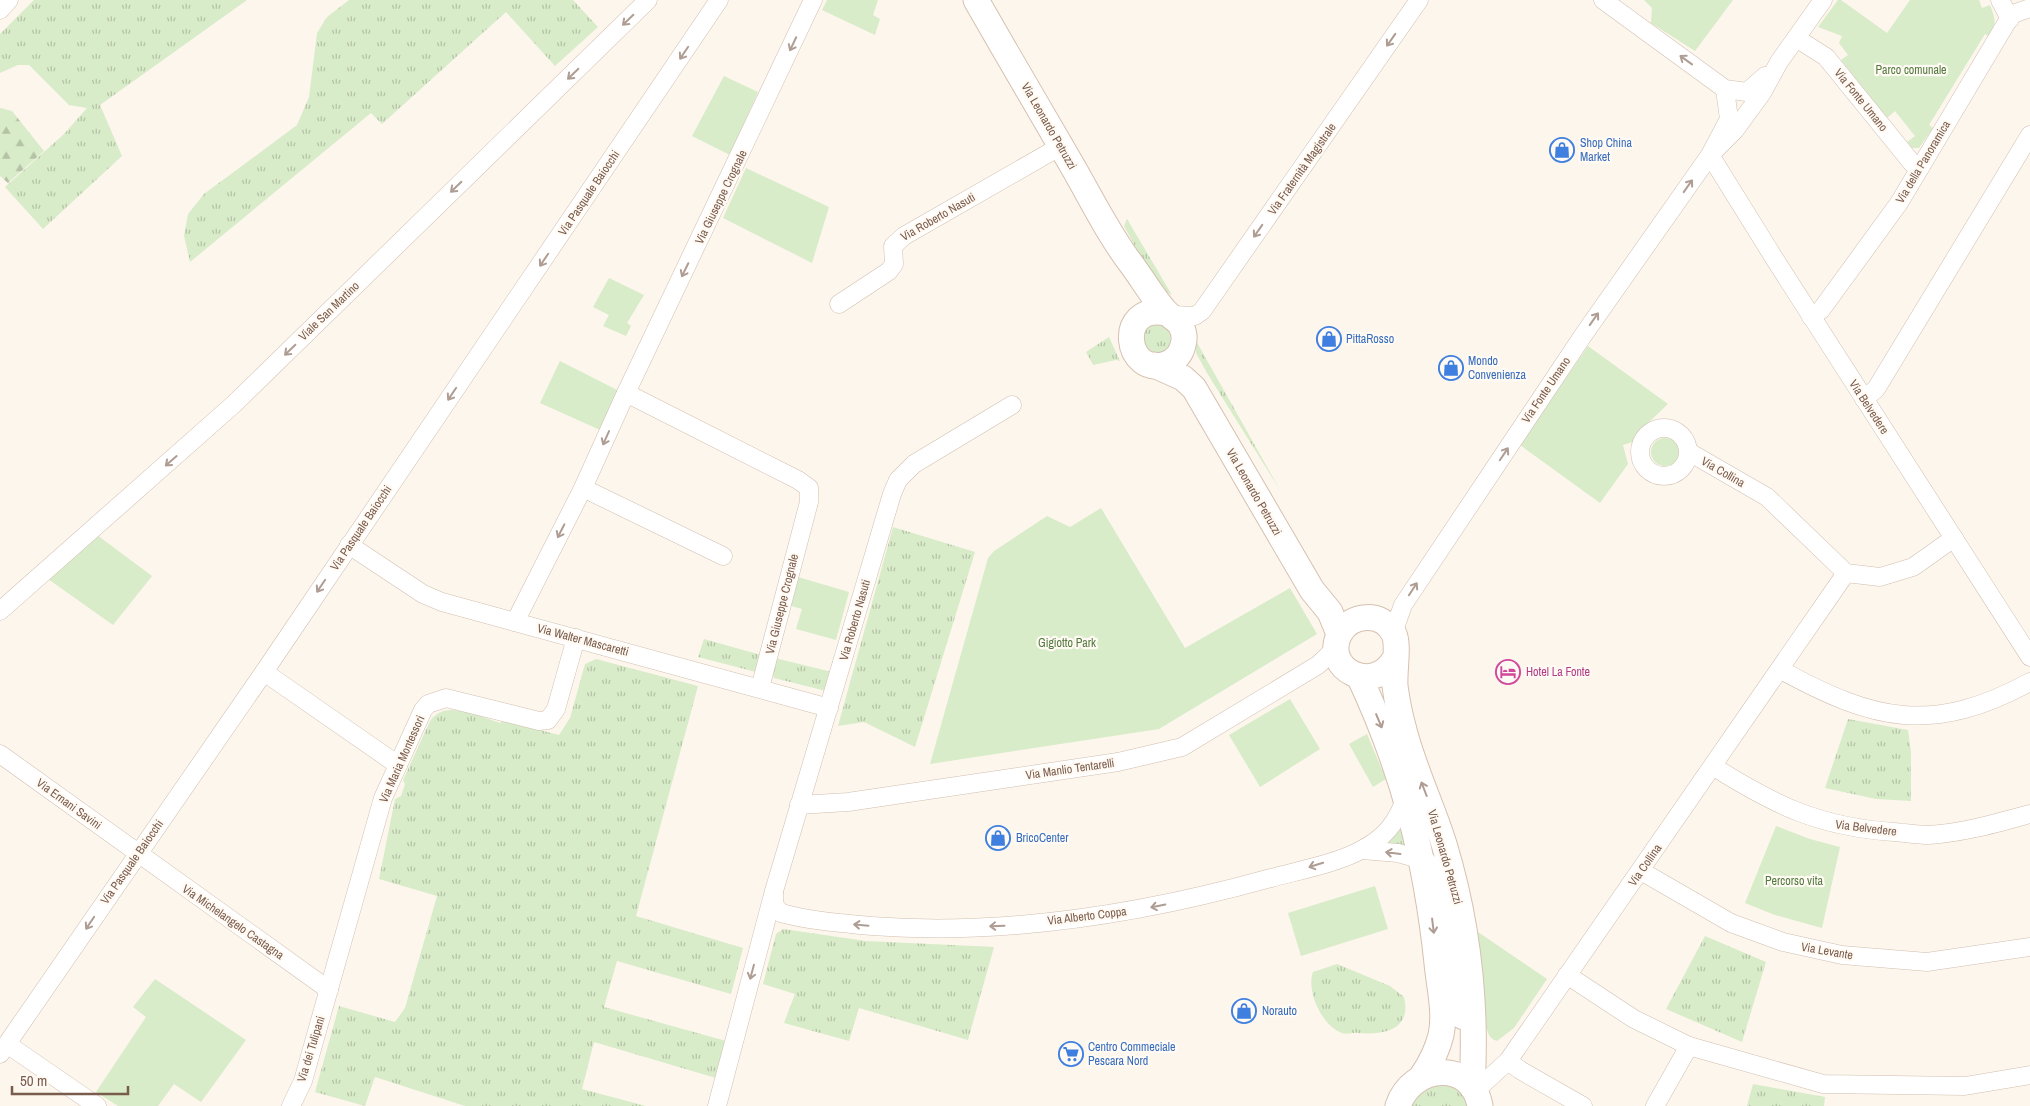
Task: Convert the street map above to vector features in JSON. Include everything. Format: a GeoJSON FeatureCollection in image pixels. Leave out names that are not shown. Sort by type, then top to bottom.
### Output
{"type":"FeatureCollection","features":[{"type":"Feature","properties":{"kind":"main road","name":"Via Leonardo Petruzzi"},"geometry":{"type":"LineString","coordinates":[[976,0],[1122,252],[1169,314]]}},
{"type":"Feature","properties":{"kind":"main road","name":"Via Leonardo Petruzzi"},"geometry":{"type":"LineString","coordinates":[[1122,252],[1139,295],[1137,321]]}},
{"type":"Feature","properties":{"kind":"main road"},"geometry":{"type":"LineString","coordinates":[[1150,312],[1169,314],[1182,329],[1183,345],[1180,352],[1169,363],[1154,365],[1145,362],[1137,356],[1132,348],[1130,339],[1137,321],[1150,312]]}},
{"type":"Feature","properties":{"kind":"main road","name":"Via Leonardo Petruzzi"},"geometry":{"type":"LineString","coordinates":[[1183,345],[1323,585],[1332,596],[1358,618]]}},
{"type":"Feature","properties":{"kind":"main road","name":"Via Leonardo Petruzzi"},"geometry":{"type":"LineString","coordinates":[[1154,365],[1183,378],[1194,388],[1312,590],[1330,612],[1344,656],[1382,729],[1406,795],[1423,860],[1442,1016],[1441,1033],[1435,1055],[1422,1076],[1407,1087],[1398,1106]]}},
{"type":"Feature","properties":{"kind":"main road"},"geometry":{"type":"LineString","coordinates":[[1358,618],[1378,619],[1394,633],[1396,642],[1394,660],[1387,669],[1377,676],[1344,656],[1347,624],[1358,618]]}},
{"type":"Feature","properties":{"kind":"main road","name":"Via Leonardo Petruzzi"},"geometry":{"type":"LineString","coordinates":[[1394,660],[1398,707],[1404,730],[1444,844],[1460,904],[1470,970],[1478,1098]]}},
{"type":"Feature","properties":{"kind":"main road"},"geometry":{"type":"LineString","coordinates":[[1422,1076],[1439,1072],[1450,1073],[1460,1077],[1478,1098]]}},
{"type":"Feature","properties":{"kind":"street"},"geometry":{"type":"LineString","coordinates":[[0,10],[10,0]]}},
{"type":"Feature","properties":{"kind":"street","name":"Viale San Martino"},"geometry":{"type":"LineString","coordinates":[[0,611],[234,404],[648,0]]}},
{"type":"Feature","properties":{"kind":"street","name":"Via Giuseppe Crognale"},"geometry":{"type":"LineString","coordinates":[[514,622],[584,488],[626,393],[813,0]]}},
{"type":"Feature","properties":{"kind":"street","name":"Via Fraternità Magistrale"},"geometry":{"type":"LineString","coordinates":[[1169,314],[1195,316],[1202,311],[1419,0]]}},
{"type":"Feature","properties":{"kind":"street"},"geometry":{"type":"LineString","coordinates":[[1604,0],[1725,89]]}},
{"type":"Feature","properties":{"kind":"street","name":"Via Fonte Umano"},"geometry":{"type":"LineString","coordinates":[[1710,154],[1735,130],[1779,62],[1823,0]]}},
{"type":"Feature","properties":{"kind":"street"},"geometry":{"type":"LineString","coordinates":[[2000,0],[2010,19]]}},
{"type":"Feature","properties":{"kind":"street","name":"Via Pasquale Baiocchi"},"geometry":{"type":"LineString","coordinates":[[3,1049],[264,672],[715,6]]}},
{"type":"Feature","properties":{"kind":"street"},"geometry":{"type":"LineString","coordinates":[[2010,19],[2013,14],[2030,8]]}},
{"type":"Feature","properties":{"kind":"street","name":"Via della Panoramica"},"geometry":{"type":"LineString","coordinates":[[1811,317],[1821,310],[1899,203],[2010,19]]}},
{"type":"Feature","properties":{"kind":"street","name":"Via Fonte Umano"},"geometry":{"type":"LineString","coordinates":[[1796,38],[1826,57],[1912,163],[1920,168]]}},
{"type":"Feature","properties":{"kind":"street","name":"Via Fonte Umano"},"geometry":{"type":"LineString","coordinates":[[1394,633],[1399,613],[1417,582],[1586,330],[1710,154],[1729,119],[1725,89],[1747,92],[1779,62]]}},
{"type":"Feature","properties":{"kind":"street"},"geometry":{"type":"LineString","coordinates":[[1864,399],[1876,389],[2030,135]]}},
{"type":"Feature","properties":{"kind":"street","name":"Via Roberto Nasuti"},"geometry":{"type":"LineString","coordinates":[[839,304],[890,271],[894,264],[892,246],[904,236],[1061,146]]}},
{"type":"Feature","properties":{"kind":"street","name":"Via Belvedere"},"geometry":{"type":"LineString","coordinates":[[1710,154],[1811,317],[2030,657]]}},
{"type":"Feature","properties":{"kind":"street","name":"Via Giuseppe Crognale"},"geometry":{"type":"LineString","coordinates":[[626,393],[798,480],[809,488],[809,502],[760,688]]}},
{"type":"Feature","properties":{"kind":"street","name":"Via Roberto Nasuti"},"geometry":{"type":"LineString","coordinates":[[774,891],[888,506],[898,480],[914,464],[1012,405]]}},
{"type":"Feature","properties":{"kind":"street","name":"Via Collina"},"geometry":{"type":"LineString","coordinates":[[1478,1098],[1505,1064],[1714,767],[1846,573],[1767,497],[1689,452]]}},
{"type":"Feature","properties":{"kind":"street"},"geometry":{"type":"LineString","coordinates":[[584,488],[723,556]]}},
{"type":"Feature","properties":{"kind":"street"},"geometry":{"type":"LineString","coordinates":[[1846,573],[1880,577],[1913,566],[1954,538]]}},
{"type":"Feature","properties":{"kind":"street","name":"Via Walter Mascaretti"},"geometry":{"type":"LineString","coordinates":[[349,545],[428,597],[829,708]]}},
{"type":"Feature","properties":{"kind":"street","name":"Via Maria Montessori"},"geometry":{"type":"LineString","coordinates":[[329,990],[383,798],[423,710],[428,704],[446,698],[540,721],[548,720],[556,710],[576,638]]}},
{"type":"Feature","properties":{"kind":"street","name":"Via Manlio Tentarelli"},"geometry":{"type":"LineString","coordinates":[[799,805],[848,802],[1108,764],[1182,747],[1318,665],[1344,656]]}},
{"type":"Feature","properties":{"kind":"street"},"geometry":{"type":"LineString","coordinates":[[1781,670],[1819,691],[1852,704],[1869,710],[1903,716],[1942,715],[1980,706],[2030,682]]}},
{"type":"Feature","properties":{"kind":"street"},"geometry":{"type":"LineString","coordinates":[[264,672],[398,765]]}},
{"type":"Feature","properties":{"kind":"street","name":"Via Ernani Savini"},"geometry":{"type":"LineString","coordinates":[[0,754],[138,854]]}},
{"type":"Feature","properties":{"kind":"street","name":"Via Belvedere"},"geometry":{"type":"LineString","coordinates":[[1714,767],[1743,786],[1792,810],[1829,824],[1867,830],[1928,835],[1981,827],[2030,814]]}},
{"type":"Feature","properties":{"kind":"street","name":"Via Alberto Coppa"},"geometry":{"type":"LineString","coordinates":[[774,891],[774,905],[781,913],[804,919],[910,929],[1013,926],[1148,908],[1196,898],[1295,872],[1362,850],[1393,825],[1399,817],[1406,795]]}},
{"type":"Feature","properties":{"kind":"street","name":"Via Alberto Coppa"},"geometry":{"type":"LineString","coordinates":[[1362,850],[1398,853],[1423,860]]}},
{"type":"Feature","properties":{"kind":"street","name":"Via Michelangelo Castagna"},"geometry":{"type":"LineString","coordinates":[[138,854],[329,990]]}},
{"type":"Feature","properties":{"kind":"street","name":"Via Leonardo Petruzzi"},"geometry":{"type":"LineString","coordinates":[[1423,860],[1437,880],[1446,906],[1465,1044],[1474,1058]]}},
{"type":"Feature","properties":{"kind":"street","name":"Via Levante"},"geometry":{"type":"LineString","coordinates":[[1641,870],[1731,923],[1783,942],[1842,955],[1926,962],[2030,947]]}},
{"type":"Feature","properties":{"kind":"street","name":"Via Alberto Coppa"},"geometry":{"type":"LineString","coordinates":[[717,1106],[774,891]]}},
{"type":"Feature","properties":{"kind":"street","name":"Via Alberto Coppa"},"geometry":{"type":"LineString","coordinates":[[760,942],[771,928],[782,921],[804,919]]}},
{"type":"Feature","properties":{"kind":"street"},"geometry":{"type":"LineString","coordinates":[[1567,974],[1634,1019],[1689,1046],[1823,1084],[1965,1086],[2030,1075]]}},
{"type":"Feature","properties":{"kind":"street","name":"Via dei Tulipani"},"geometry":{"type":"LineString","coordinates":[[290,1106],[303,1081],[329,990]]}},
{"type":"Feature","properties":{"kind":"street"},"geometry":{"type":"LineString","coordinates":[[1655,1106],[1689,1046]]}},
{"type":"Feature","properties":{"kind":"street"},"geometry":{"type":"LineString","coordinates":[[3,1049],[97,1106]]}},
{"type":"Feature","properties":{"kind":"street"},"geometry":{"type":"LineString","coordinates":[[1474,1058],[1487,1067],[1505,1064],[1583,1106]]}},
{"type":"Feature","properties":{"kind":"green space"},"geometry":{"type":"Polygon","coordinates":[[[34,0],[247,0],[100,105],[122,156],[43,229],[5,187],[64,134],[87,108],[69,105],[29,65],[18,65],[0,73],[0,34],[34,0]]]}},
{"type":"Feature","properties":{"kind":"green space"},"geometry":{"type":"Polygon","coordinates":[[[349,0],[573,0],[598,27],[555,66],[506,12],[382,124],[371,113],[190,262],[184,236],[188,214],[204,194],[297,125],[309,97],[317,33],[327,17],[349,0]]]}},
{"type":"Feature","properties":{"kind":"green space"},"geometry":{"type":"Polygon","coordinates":[[[827,0],[878,0],[873,15],[880,19],[875,35],[822,10],[827,0]]]}},
{"type":"Feature","properties":{"kind":"green space"},"geometry":{"type":"Polygon","coordinates":[[[1644,0],[1733,0],[1695,51],[1651,23],[1652,8],[1644,0]]]}},
{"type":"Feature","properties":{"kind":"green space","name":"Parco comunale"},"geometry":{"type":"Polygon","coordinates":[[[1838,0],[1841,0],[1887,33],[1910,0],[1979,0],[1982,8],[1990,5],[1994,18],[1993,28],[1988,36],[1985,34],[1929,125],[1933,128],[1919,148],[1912,148],[1907,142],[1915,136],[1895,111],[1887,118],[1841,60],[1848,55],[1839,43],[1842,36],[1818,27],[1838,0]]]}},
{"type":"Feature","properties":{"kind":"green space"},"geometry":{"type":"Polygon","coordinates":[[[724,76],[758,92],[730,155],[692,136],[724,76]]]}},
{"type":"Feature","properties":{"kind":"green space"},"geometry":{"type":"Polygon","coordinates":[[[0,108],[12,111],[44,151],[8,183],[0,176],[0,108]]]}},
{"type":"Feature","properties":{"kind":"green space"},"geometry":{"type":"Polygon","coordinates":[[[746,168],[829,207],[812,263],[723,218],[746,168]]]}},
{"type":"Feature","properties":{"kind":"green space"},"geometry":{"type":"Polygon","coordinates":[[[1127,219],[1172,295],[1156,285],[1124,226],[1127,219]]]}},
{"type":"Feature","properties":{"kind":"green space"},"geometry":{"type":"Polygon","coordinates":[[[609,278],[644,295],[627,323],[631,326],[626,336],[603,326],[609,315],[593,307],[609,278]]]}},
{"type":"Feature","properties":{"kind":"green space"},"geometry":{"type":"Polygon","coordinates":[[[1157,325],[1167,329],[1171,339],[1167,349],[1157,353],[1147,349],[1143,339],[1147,329],[1157,325]]]}},
{"type":"Feature","properties":{"kind":"green space"},"geometry":{"type":"Polygon","coordinates":[[[1109,337],[1120,361],[1116,360],[1093,365],[1086,352],[1109,337]]]}},
{"type":"Feature","properties":{"kind":"green space"},"geometry":{"type":"Polygon","coordinates":[[[1195,339],[1280,490],[1207,373],[1196,353],[1195,339]]]}},
{"type":"Feature","properties":{"kind":"green space"},"geometry":{"type":"Polygon","coordinates":[[[1588,346],[1668,404],[1644,427],[1636,441],[1623,445],[1628,464],[1600,503],[1520,445],[1588,346]]]}},
{"type":"Feature","properties":{"kind":"green space"},"geometry":{"type":"Polygon","coordinates":[[[560,361],[621,392],[600,430],[540,403],[560,361]]]}},
{"type":"Feature","properties":{"kind":"green space"},"geometry":{"type":"Polygon","coordinates":[[[1665,438],[1675,442],[1679,452],[1675,462],[1665,466],[1655,462],[1651,452],[1655,442],[1665,438]]]}},
{"type":"Feature","properties":{"kind":"green space","name":"Gigiotto Park"},"geometry":{"type":"Polygon","coordinates":[[[1101,508],[1185,648],[1290,588],[1317,634],[1159,729],[930,764],[988,558],[994,551],[1047,516],[1070,527],[1101,508]]]}},
{"type":"Feature","properties":{"kind":"green space"},"geometry":{"type":"Polygon","coordinates":[[[893,527],[975,552],[915,747],[864,722],[838,726],[893,527]]]}},
{"type":"Feature","properties":{"kind":"green space"},"geometry":{"type":"Polygon","coordinates":[[[97,535],[152,576],[113,625],[48,579],[97,535]]]}},
{"type":"Feature","properties":{"kind":"green space"},"geometry":{"type":"Polygon","coordinates":[[[798,577],[849,592],[836,640],[796,629],[802,609],[791,606],[798,577]]]}},
{"type":"Feature","properties":{"kind":"green space"},"geometry":{"type":"Polygon","coordinates":[[[704,639],[761,655],[756,672],[698,657],[704,639]]]}},
{"type":"Feature","properties":{"kind":"green space"},"geometry":{"type":"Polygon","coordinates":[[[775,658],[832,672],[826,691],[774,678],[772,672],[775,658]]]}},
{"type":"Feature","properties":{"kind":"green space"},"geometry":{"type":"Polygon","coordinates":[[[596,659],[698,686],[636,916],[743,948],[731,994],[617,961],[604,1007],[726,1041],[716,1078],[594,1042],[582,1089],[646,1106],[465,1106],[375,1077],[365,1106],[315,1092],[339,1006],[395,1022],[405,1008],[437,896],[379,879],[395,799],[401,796],[405,784],[403,780],[430,721],[436,714],[454,710],[501,723],[502,720],[559,735],[570,718],[585,664],[596,659]]]}},
{"type":"Feature","properties":{"kind":"green space"},"geometry":{"type":"Polygon","coordinates":[[[1290,699],[1320,749],[1260,787],[1229,735],[1290,699]]]}},
{"type":"Feature","properties":{"kind":"green space"},"geometry":{"type":"Polygon","coordinates":[[[1848,719],[1908,730],[1911,752],[1911,801],[1876,799],[1825,788],[1848,719]]]}},
{"type":"Feature","properties":{"kind":"green space"},"geometry":{"type":"Polygon","coordinates":[[[1367,734],[1386,779],[1373,787],[1349,744],[1367,734]]]}},
{"type":"Feature","properties":{"kind":"green space"},"geometry":{"type":"Polygon","coordinates":[[[1406,825],[1411,848],[1383,843],[1406,825]]]}},
{"type":"Feature","properties":{"kind":"green space","name":"Percorso vita"},"geometry":{"type":"Polygon","coordinates":[[[1776,826],[1810,839],[1840,847],[1822,928],[1775,915],[1745,903],[1776,826]]]}},
{"type":"Feature","properties":{"kind":"green space"},"geometry":{"type":"Polygon","coordinates":[[[1375,886],[1388,929],[1301,956],[1288,913],[1375,886]]]}},
{"type":"Feature","properties":{"kind":"green space"},"geometry":{"type":"Polygon","coordinates":[[[783,929],[866,941],[994,947],[968,1040],[859,1008],[849,1041],[784,1023],[795,994],[763,984],[776,934],[783,929]]]}},
{"type":"Feature","properties":{"kind":"green space"},"geometry":{"type":"Polygon","coordinates":[[[1478,932],[1547,979],[1514,1028],[1497,1041],[1488,1033],[1486,1026],[1478,932]]]}},
{"type":"Feature","properties":{"kind":"green space"},"geometry":{"type":"Polygon","coordinates":[[[1705,936],[1766,962],[1742,1042],[1666,1009],[1705,936]]]}},
{"type":"Feature","properties":{"kind":"green space"},"geometry":{"type":"Polygon","coordinates":[[[1337,964],[1390,986],[1404,997],[1404,1017],[1400,1023],[1394,1028],[1377,1033],[1346,1034],[1328,1023],[1317,1007],[1311,980],[1313,972],[1337,964]]]}},
{"type":"Feature","properties":{"kind":"green space"},"geometry":{"type":"Polygon","coordinates":[[[155,979],[246,1040],[201,1102],[174,1084],[158,1106],[118,1106],[96,1092],[146,1017],[133,1007],[155,979]]]}},
{"type":"Feature","properties":{"kind":"green space"},"geometry":{"type":"Polygon","coordinates":[[[1448,1084],[1465,1096],[1470,1106],[1408,1106],[1427,1085],[1448,1084]]]}},
{"type":"Feature","properties":{"kind":"green space"},"geometry":{"type":"Polygon","coordinates":[[[1753,1084],[1825,1097],[1824,1106],[1747,1106],[1753,1084]]]}},
{"type":"Feature","properties":{"kind":"place","name":"Shop China Market"},"geometry":{"type":"Point","coordinates":[1562,150]}},
{"type":"Feature","properties":{"kind":"place","name":"PittaRosso"},"geometry":{"type":"Point","coordinates":[1329,339]}},
{"type":"Feature","properties":{"kind":"place","name":"Mondo Convenienza"},"geometry":{"type":"Point","coordinates":[1451,368]}},
{"type":"Feature","properties":{"kind":"place","name":"Hotel La Fonte"},"geometry":{"type":"Point","coordinates":[1508,672]}},
{"type":"Feature","properties":{"kind":"place","name":"BricoCenter"},"geometry":{"type":"Point","coordinates":[998,838]}},
{"type":"Feature","properties":{"kind":"place","name":"Norauto"},"geometry":{"type":"Point","coordinates":[1244,1011]}},
{"type":"Feature","properties":{"kind":"place","name":"Centro Commeciale Pescara Nord"},"geometry":{"type":"Point","coordinates":[1071,1054]}}]}
